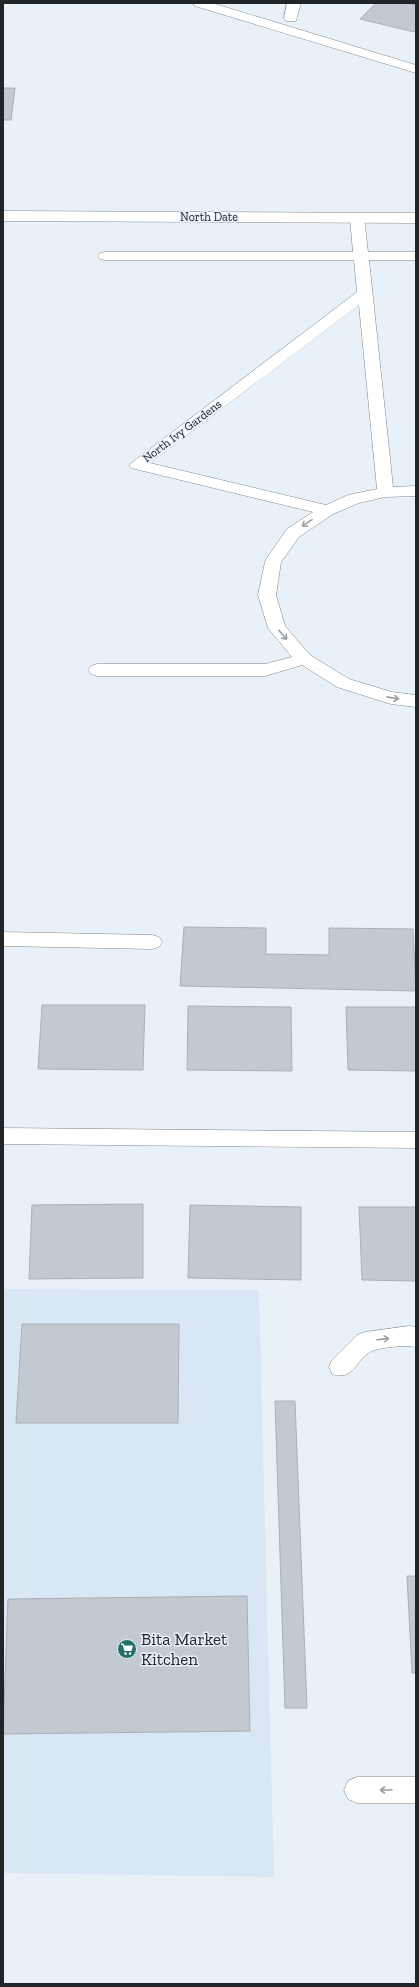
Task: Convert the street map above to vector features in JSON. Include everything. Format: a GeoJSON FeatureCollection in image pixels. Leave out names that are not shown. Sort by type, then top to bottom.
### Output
{"type":"FeatureCollection","features":[{"type":"Feature","properties":{"kind":"street"},"geometry":{"type":"LineString","coordinates":[[291,18],[294,3]]}},
{"type":"Feature","properties":{"kind":"street","name":"North Date"},"geometry":{"type":"LineString","coordinates":[[3,216],[416,218]]}},
{"type":"Feature","properties":{"kind":"lane"},"geometry":{"type":"LineString","coordinates":[[200,3],[416,69]]}},
{"type":"Feature","properties":{"kind":"lane"},"geometry":{"type":"LineString","coordinates":[[357,218],[385,492]]}},
{"type":"Feature","properties":{"kind":"lane"},"geometry":{"type":"LineString","coordinates":[[105,256],[416,256]]}},
{"type":"Feature","properties":{"kind":"lane","name":"North Ivy Gardens"},"geometry":{"type":"LineString","coordinates":[[327,510],[137,465],[364,294]]}},
{"type":"Feature","properties":{"kind":"lane"},"geometry":{"type":"LineString","coordinates":[[416,491],[385,492],[354,499],[327,510],[293,533],[273,562],[267,595],[278,628],[304,659],[343,683],[391,698],[416,701]]}},
{"type":"Feature","properties":{"kind":"lane"},"geometry":{"type":"LineString","coordinates":[[97,670],[265,670],[304,659]]}},
{"type":"Feature","properties":{"kind":"lane"},"geometry":{"type":"LineString","coordinates":[[3,939],[152,942]]}},
{"type":"Feature","properties":{"kind":"lane"},"geometry":{"type":"LineString","coordinates":[[3,1136],[416,1140]]}},
{"type":"Feature","properties":{"kind":"lane"},"geometry":{"type":"LineString","coordinates":[[340,1367],[365,1342],[409,1336],[416,1337]]}},
{"type":"Feature","properties":{"kind":"lane"},"geometry":{"type":"LineString","coordinates":[[357,1790],[416,1790]]}},
{"type":"Feature","properties":{"kind":"shaded area"},"geometry":{"type":"Polygon","coordinates":[[[3,1289],[259,1290],[274,1877],[3,1873],[3,1289]]]}},
{"type":"Feature","properties":{"kind":"building"},"geometry":{"type":"Polygon","coordinates":[[[376,3],[406,3],[416,5],[416,30],[414,32],[360,19],[376,3]]]}},
{"type":"Feature","properties":{"kind":"building"},"geometry":{"type":"Polygon","coordinates":[[[3,88],[15,88],[11,120],[3,120],[3,88]]]}},
{"type":"Feature","properties":{"kind":"building"},"geometry":{"type":"Polygon","coordinates":[[[184,927],[266,928],[266,954],[329,955],[329,928],[413,929],[416,991],[180,986],[184,927]]]}},
{"type":"Feature","properties":{"kind":"building"},"geometry":{"type":"Polygon","coordinates":[[[42,1005],[145,1005],[143,1070],[38,1069],[42,1005]]]}},
{"type":"Feature","properties":{"kind":"building"},"geometry":{"type":"Polygon","coordinates":[[[188,1006],[291,1007],[292,1071],[187,1070],[188,1006]]]}},
{"type":"Feature","properties":{"kind":"building"},"geometry":{"type":"Polygon","coordinates":[[[346,1007],[416,1007],[416,1071],[348,1070],[346,1007]]]}},
{"type":"Feature","properties":{"kind":"building"},"geometry":{"type":"Polygon","coordinates":[[[143,1204],[143,1278],[29,1279],[32,1205],[143,1204]]]}},
{"type":"Feature","properties":{"kind":"building"},"geometry":{"type":"Polygon","coordinates":[[[190,1205],[301,1207],[301,1280],[188,1278],[190,1205]]]}},
{"type":"Feature","properties":{"kind":"building"},"geometry":{"type":"Polygon","coordinates":[[[359,1207],[416,1207],[416,1281],[362,1280],[359,1207]]]}},
{"type":"Feature","properties":{"kind":"building"},"geometry":{"type":"Polygon","coordinates":[[[22,1324],[179,1324],[178,1423],[16,1423],[22,1324]]]}},
{"type":"Feature","properties":{"kind":"building"},"geometry":{"type":"Polygon","coordinates":[[[275,1401],[295,1401],[307,1708],[285,1708],[275,1401]]]}},
{"type":"Feature","properties":{"kind":"building"},"geometry":{"type":"Polygon","coordinates":[[[407,1576],[416,1576],[416,1673],[412,1673],[407,1576]]]}},
{"type":"Feature","properties":{"kind":"building","name":"Bita Market Kitchen"},"geometry":{"type":"Polygon","coordinates":[[[247,1596],[250,1731],[3,1734],[8,1599],[247,1596]]]}},
{"type":"Feature","properties":{"kind":"place","name":"Bita Market Kitchen"},"geometry":{"type":"Point","coordinates":[127,1649]}}]}
